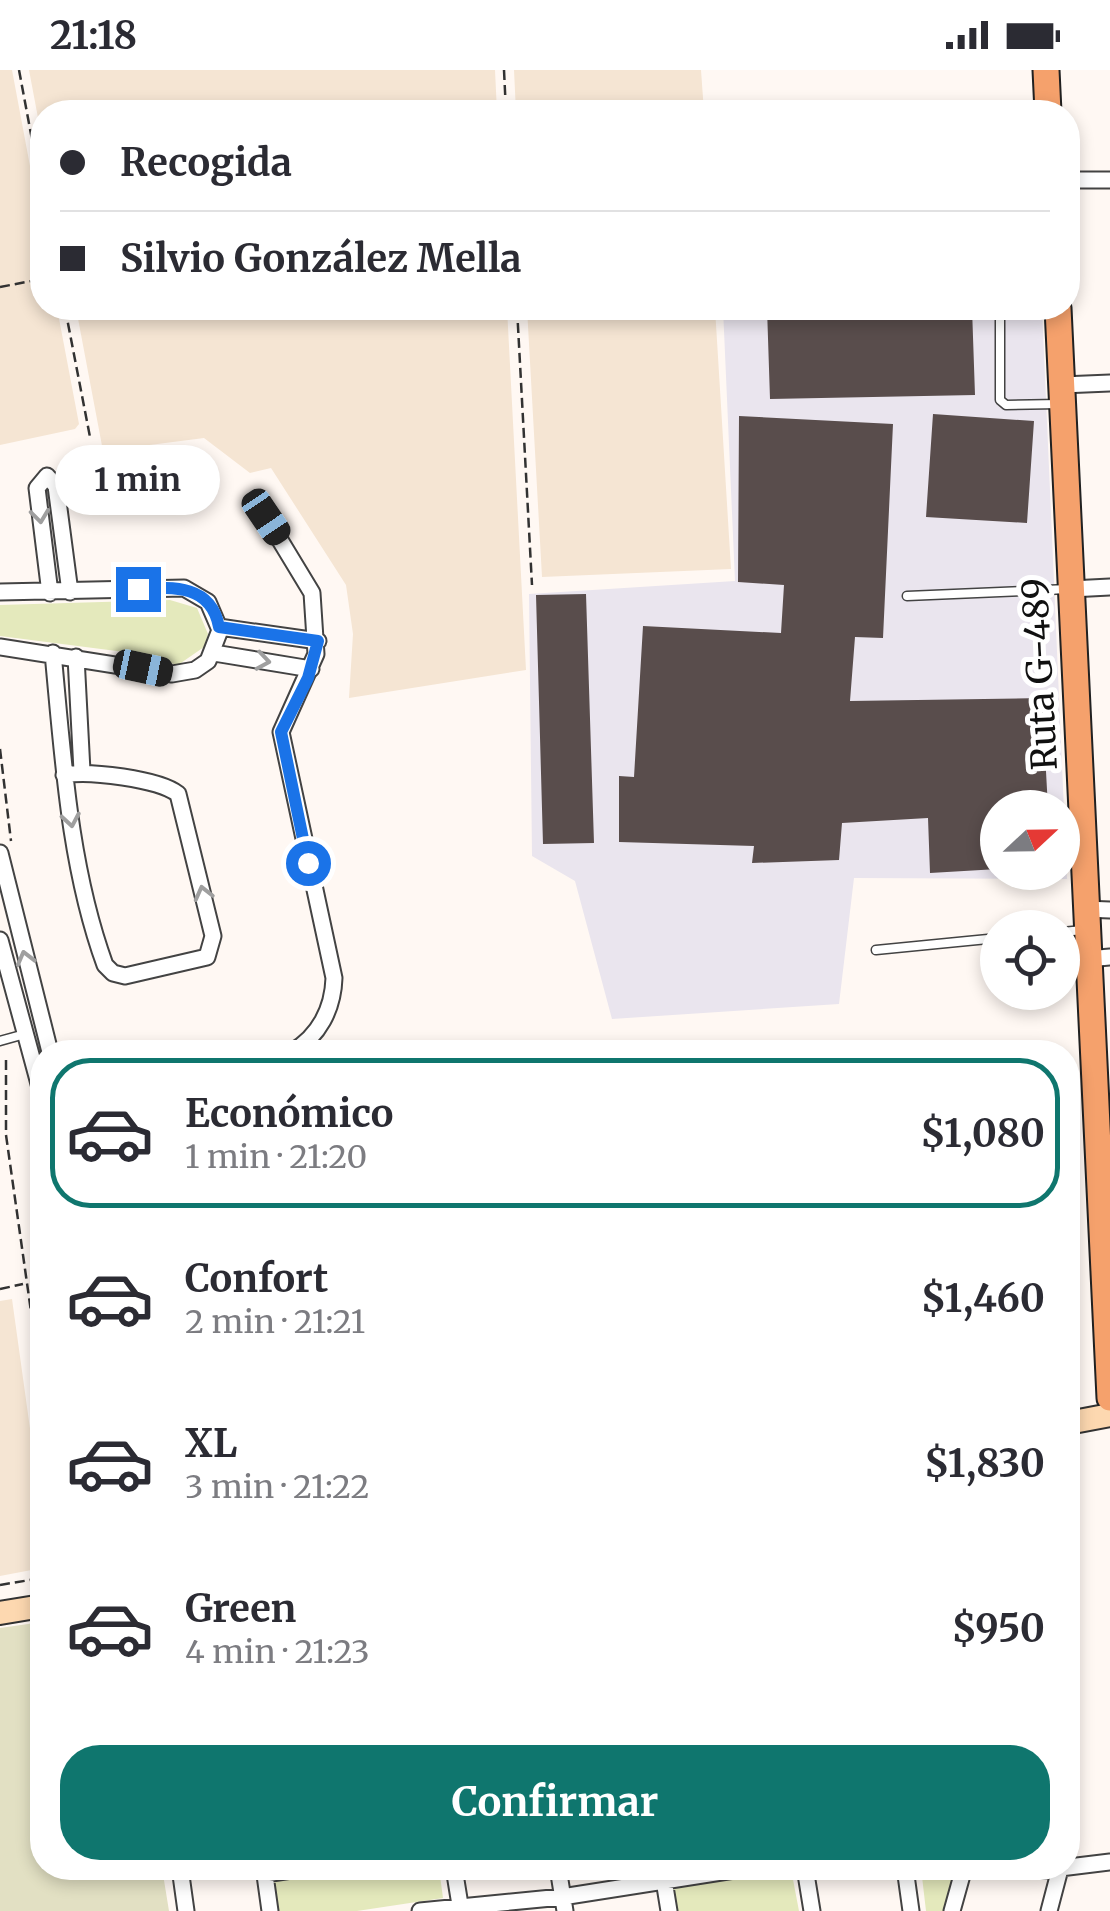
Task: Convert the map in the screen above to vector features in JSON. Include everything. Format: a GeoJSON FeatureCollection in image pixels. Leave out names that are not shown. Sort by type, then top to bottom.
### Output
{"type":"FeatureCollection","features":[{"type":"Feature","properties":{"kind":"main road"},"geometry":{"type":"LineString","coordinates":[[1046,70],[1047,100]]}},
{"type":"Feature","properties":{"kind":"main road","name":"Ruta G-489"},"geometry":{"type":"LineString","coordinates":[[1059,320],[1086,920],[1099,958],[1110,1398]]}},
{"type":"Feature","properties":{"kind":"main road"},"geometry":{"type":"LineString","coordinates":[[1080,1421],[1110,1415]]}},
{"type":"Feature","properties":{"kind":"main road"},"geometry":{"type":"LineString","coordinates":[[0,1613],[30,1608]]}},
{"type":"Feature","properties":{"kind":"street"},"geometry":{"type":"LineString","coordinates":[[1080,180],[1110,180]]}},
{"type":"Feature","properties":{"kind":"street"},"geometry":{"type":"LineString","coordinates":[[1062,395],[1110,382]]}},
{"type":"Feature","properties":{"kind":"street"},"geometry":{"type":"LineString","coordinates":[[50,593],[37,488],[47,476],[56,486],[70,592]]}},
{"type":"Feature","properties":{"kind":"street"},"geometry":{"type":"LineString","coordinates":[[56,486],[151,476]]}},
{"type":"Feature","properties":{"kind":"street"},"geometry":{"type":"LineString","coordinates":[[266,517],[312,593],[318,641],[311,668],[281,732],[334,978],[333,1001],[309,1040]]}},
{"type":"Feature","properties":{"kind":"street"},"geometry":{"type":"LineString","coordinates":[[0,592],[184,588],[208,602],[219,627],[214,653],[203,666],[179,674],[0,647]]}},
{"type":"Feature","properties":{"kind":"street"},"geometry":{"type":"LineString","coordinates":[[1071,589],[1110,588]]}},
{"type":"Feature","properties":{"kind":"street"},"geometry":{"type":"LineString","coordinates":[[219,627],[318,641]]}},
{"type":"Feature","properties":{"kind":"street"},"geometry":{"type":"LineString","coordinates":[[53,653],[64,775],[88,902],[108,969],[125,976],[204,959],[212,949],[213,936],[178,794],[166,787],[82,771],[64,775]]}},
{"type":"Feature","properties":{"kind":"street"},"geometry":{"type":"LineString","coordinates":[[214,653],[311,668]]}},
{"type":"Feature","properties":{"kind":"street"},"geometry":{"type":"LineString","coordinates":[[76,656],[82,771]]}},
{"type":"Feature","properties":{"kind":"street"},"geometry":{"type":"LineString","coordinates":[[0,853],[47,1040]]}},
{"type":"Feature","properties":{"kind":"street"},"geometry":{"type":"LineString","coordinates":[[0,940],[30,1052]]}},
{"type":"Feature","properties":{"kind":"street"},"geometry":{"type":"LineString","coordinates":[[1080,1866],[1110,1862]]}},
{"type":"Feature","properties":{"kind":"street"},"geometry":{"type":"LineString","coordinates":[[182,1880],[186,1911]]}},
{"type":"Feature","properties":{"kind":"street"},"geometry":{"type":"LineString","coordinates":[[265,1880],[270,1911]]}},
{"type":"Feature","properties":{"kind":"street"},"geometry":{"type":"LineString","coordinates":[[456,1880],[460,1908]]}},
{"type":"Feature","properties":{"kind":"street"},"geometry":{"type":"LineString","coordinates":[[420,1911],[564,1904],[643,1880]]}},
{"type":"Feature","properties":{"kind":"street"},"geometry":{"type":"LineString","coordinates":[[664,1880],[669,1911]]}},
{"type":"Feature","properties":{"kind":"street"},"geometry":{"type":"LineString","coordinates":[[807,1880],[812,1911]]}},
{"type":"Feature","properties":{"kind":"street"},"geometry":{"type":"LineString","coordinates":[[907,1880],[911,1911]]}},
{"type":"Feature","properties":{"kind":"street"},"geometry":{"type":"LineString","coordinates":[[952,1911],[961,1880]]}},
{"type":"Feature","properties":{"kind":"street"},"geometry":{"type":"LineString","coordinates":[[1049,1911],[1057,1880]]}},
{"type":"Feature","properties":{"kind":"lane"},"geometry":{"type":"LineString","coordinates":[[1000,320],[1000,400],[1006,405],[1062,395]]}},
{"type":"Feature","properties":{"kind":"lane"},"geometry":{"type":"LineString","coordinates":[[908,596],[1071,589]]}},
{"type":"Feature","properties":{"kind":"lane"},"geometry":{"type":"LineString","coordinates":[[876,950],[980,940]]}},
{"type":"Feature","properties":{"kind":"lane"},"geometry":{"type":"LineString","coordinates":[[0,1041],[25,1034]]}},
{"type":"Feature","properties":{"kind":"path"},"geometry":{"type":"LineString","coordinates":[[19,70],[30,129]]}},
{"type":"Feature","properties":{"kind":"path"},"geometry":{"type":"LineString","coordinates":[[504,70],[505,100]]}},
{"type":"Feature","properties":{"kind":"path"},"geometry":{"type":"LineString","coordinates":[[0,286],[30,281]]}},
{"type":"Feature","properties":{"kind":"path"},"geometry":{"type":"LineString","coordinates":[[66,320],[90,438]]}},
{"type":"Feature","properties":{"kind":"path"},"geometry":{"type":"LineString","coordinates":[[518,320],[532,585]]}},
{"type":"Feature","properties":{"kind":"path"},"geometry":{"type":"LineString","coordinates":[[6,1060],[4,1109],[30,1315]]}},
{"type":"Feature","properties":{"kind":"path"},"geometry":{"type":"LineString","coordinates":[[0,1288],[25,1284]]}},
{"type":"Feature","properties":{"kind":"path"},"geometry":{"type":"LineString","coordinates":[[0,1585],[30,1580]]}},
{"type":"Feature","properties":{"kind":"shaded area"},"geometry":{"type":"Polygon","coordinates":[[[0,70],[12,70],[30,166],[30,320],[59,320],[79,424],[75,429],[0,445],[0,70]]]}},
{"type":"Feature","properties":{"kind":"shaded area"},"geometry":{"type":"Polygon","coordinates":[[[29,70],[495,70],[496,100],[35,100],[29,70]]]}},
{"type":"Feature","properties":{"kind":"shaded area"},"geometry":{"type":"Polygon","coordinates":[[[514,70],[701,70],[703,100],[515,100],[514,70]]]}},
{"type":"Feature","properties":{"kind":"shaded area"},"geometry":{"type":"Polygon","coordinates":[[[78,320],[508,320],[526,670],[349,698],[353,634],[346,585],[271,468],[250,473],[204,438],[103,451],[78,320]]]}},
{"type":"Feature","properties":{"kind":"shaded area"},"geometry":{"type":"Polygon","coordinates":[[[528,320],[716,320],[731,569],[542,577],[528,320]]]}},
{"type":"Feature","properties":{"kind":"shaded area"},"geometry":{"type":"Polygon","coordinates":[[[724,320],[1043,320],[1063,790],[980,790],[980,879],[854,878],[839,1004],[612,1019],[575,881],[532,856],[529,594],[735,581],[724,320]]]}},
{"type":"Feature","properties":{"kind":"shaded area"},"geometry":{"type":"Polygon","coordinates":[[[12,1299],[30,1429],[30,1570],[0,1576],[0,1301],[12,1299]]]}},
{"type":"Feature","properties":{"kind":"shaded area"},"geometry":{"type":"Polygon","coordinates":[[[30,1624],[30,1880],[164,1880],[169,1911],[0,1911],[0,1628],[30,1624]]]}},
{"type":"Feature","properties":{"kind":"green space"},"geometry":{"type":"Polygon","coordinates":[[[170,600],[197,608],[208,634],[204,647],[178,665],[132,653],[0,636],[0,605],[170,600]]]}},
{"type":"Feature","properties":{"kind":"green space"},"geometry":{"type":"Polygon","coordinates":[[[441,1880],[443,1898],[357,1911],[278,1911],[274,1881],[441,1880]]]}},
{"type":"Feature","properties":{"kind":"green space"},"geometry":{"type":"Polygon","coordinates":[[[726,1880],[793,1880],[799,1911],[676,1911],[672,1889],[726,1880]]]}},
{"type":"Feature","properties":{"kind":"green space"},"geometry":{"type":"Polygon","coordinates":[[[922,1880],[953,1880],[943,1911],[926,1911],[922,1880]]]}},
{"type":"Feature","properties":{"kind":"building"},"geometry":{"type":"Polygon","coordinates":[[[767,320],[972,320],[975,395],[770,399],[767,320]]]}},
{"type":"Feature","properties":{"kind":"building"},"geometry":{"type":"Polygon","coordinates":[[[933,414],[1034,421],[1027,523],[926,517],[933,414]]]}},
{"type":"Feature","properties":{"kind":"building"},"geometry":{"type":"Polygon","coordinates":[[[739,416],[893,424],[883,638],[855,637],[850,701],[1042,698],[1047,790],[980,790],[980,870],[930,873],[928,818],[842,823],[839,860],[752,863],[754,846],[619,842],[619,776],[634,777],[643,626],[781,633],[784,585],[738,582],[739,416]]]}},
{"type":"Feature","properties":{"kind":"building"},"geometry":{"type":"Polygon","coordinates":[[[586,594],[594,843],[543,844],[536,595],[586,594]]]}},
{"type":"Feature","properties":{"kind":"route"},"geometry":{"type":"LineString","coordinates":[[138,589],[170,587],[194,591],[208,602],[219,627],[318,641],[308,678],[281,732],[308,863]]}}]}
